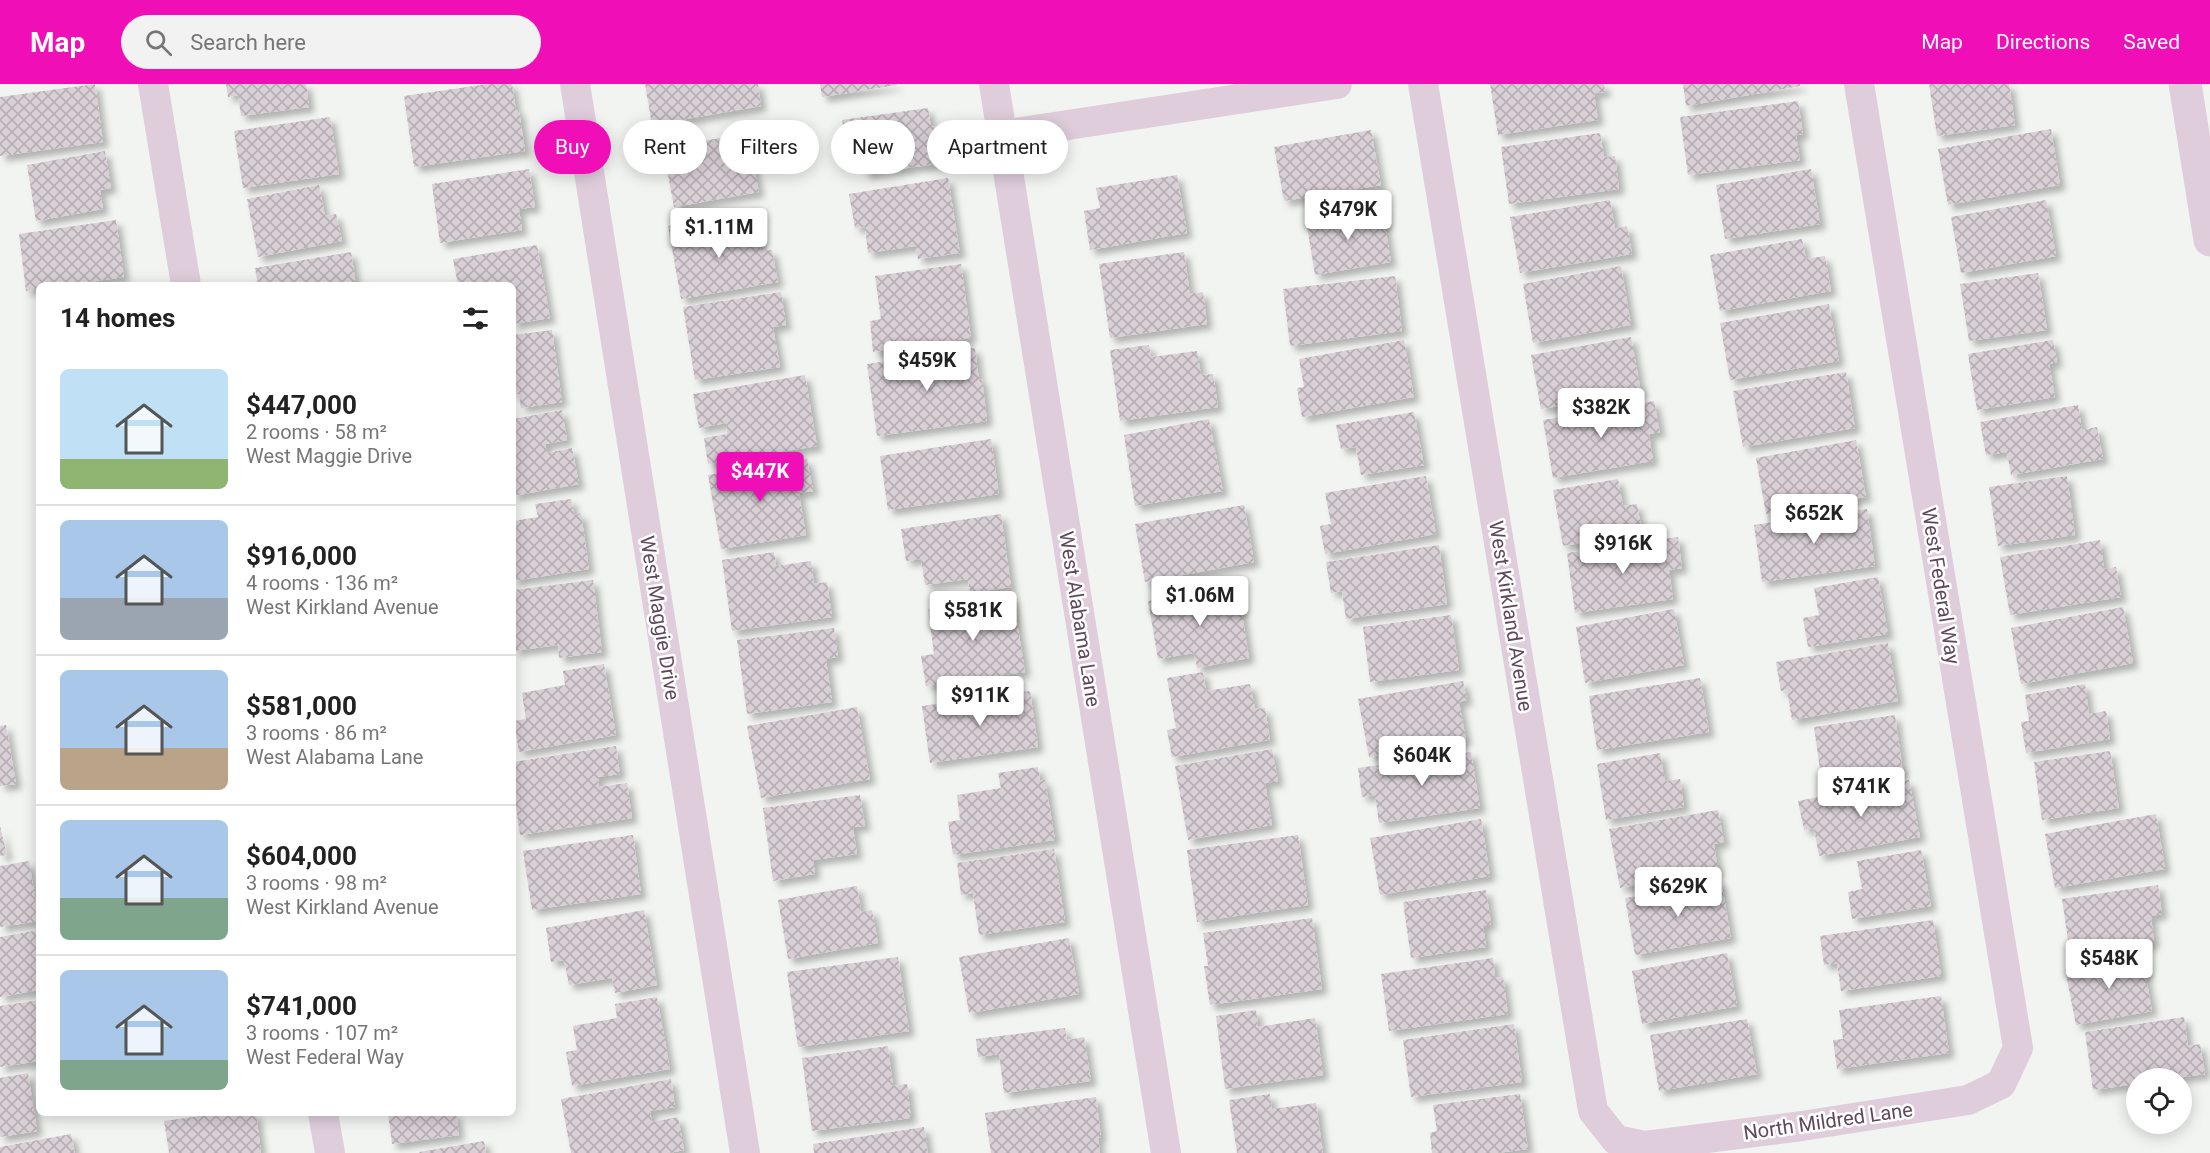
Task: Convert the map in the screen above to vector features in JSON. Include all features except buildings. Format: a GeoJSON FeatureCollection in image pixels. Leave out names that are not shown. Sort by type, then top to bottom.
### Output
{"type":"FeatureCollection","features":[{"type":"Feature","properties":{"kind":"street"},"geometry":{"type":"LineString","coordinates":[[153,84],[186,282]]}},
{"type":"Feature","properties":{"kind":"street","name":"West Maggie Drive"},"geometry":{"type":"LineString","coordinates":[[575,84],[745,1153]]}},
{"type":"Feature","properties":{"kind":"street","name":"West Alabama Lane"},"geometry":{"type":"LineString","coordinates":[[994,84],[1000,120]]}},
{"type":"Feature","properties":{"kind":"street"},"geometry":{"type":"LineString","coordinates":[[1068,125],[1337,84]]}},
{"type":"Feature","properties":{"kind":"street","name":"West Kirkland Avenue"},"geometry":{"type":"LineString","coordinates":[[1423,84],[1593,1111],[1616,1140]]}},
{"type":"Feature","properties":{"kind":"street","name":"West Federal Way"},"geometry":{"type":"LineString","coordinates":[[1859,84],[2018,1048],[2001,1084]]}},
{"type":"Feature","properties":{"kind":"street"},"geometry":{"type":"LineString","coordinates":[[2185,84],[2210,240]]}},
{"type":"Feature","properties":{"kind":"street","name":"West Alabama Lane"},"geometry":{"type":"LineString","coordinates":[[1008,174],[1166,1153]]}},
{"type":"Feature","properties":{"kind":"street","name":"North Mildred Lane"},"geometry":{"type":"LineString","coordinates":[[1616,1140],[1645,1146],[1804,1140],[1968,1100],[2001,1084]]}},
{"type":"Feature","properties":{"kind":"street"},"geometry":{"type":"LineString","coordinates":[[324,1116],[330,1153]]}}]}
